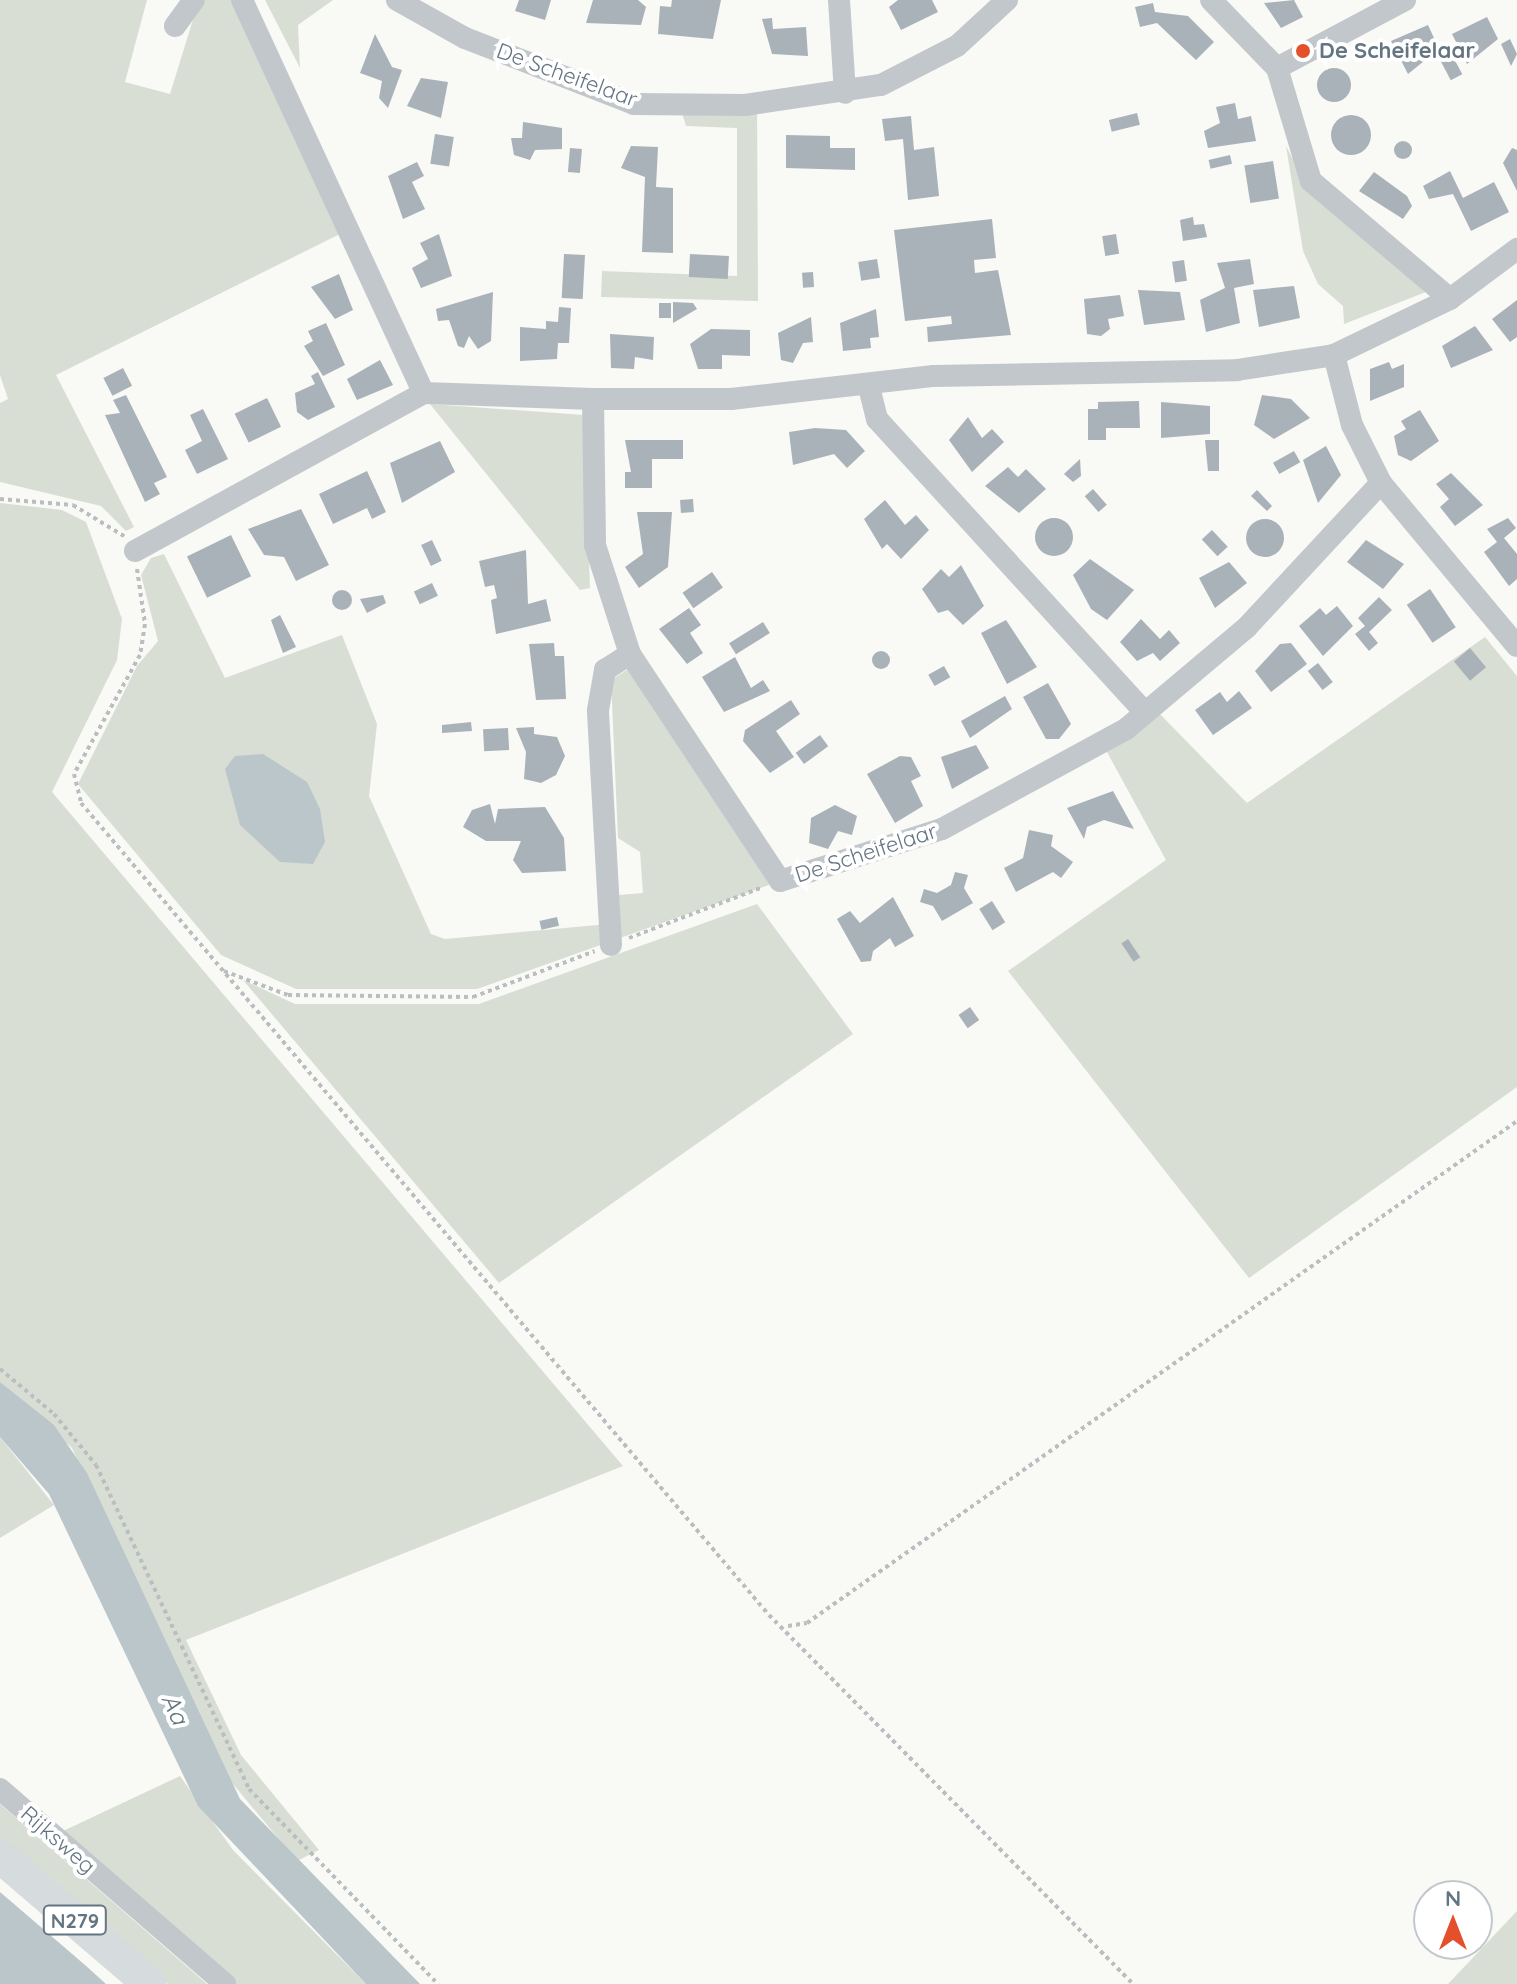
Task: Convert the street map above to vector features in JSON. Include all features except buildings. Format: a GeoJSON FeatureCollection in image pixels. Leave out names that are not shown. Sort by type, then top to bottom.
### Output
{"type":"FeatureCollection","features":[{"type":"Feature","properties":{"kind":"main road","name":"N279"},"geometry":{"type":"LineString","coordinates":[[0,1856],[150,1984]]}},
{"type":"Feature","properties":{"kind":"street"},"geometry":{"type":"LineString","coordinates":[[175,26],[194,0]]}},
{"type":"Feature","properties":{"kind":"street"},"geometry":{"type":"LineString","coordinates":[[242,0],[424,393]]}},
{"type":"Feature","properties":{"kind":"street","name":"De Scheifelaar"},"geometry":{"type":"LineString","coordinates":[[397,0],[465,38],[634,104],[745,105],[845,93],[920,69],[1007,0]]}},
{"type":"Feature","properties":{"kind":"street"},"geometry":{"type":"LineString","coordinates":[[839,0],[845,93]]}},
{"type":"Feature","properties":{"kind":"street"},"geometry":{"type":"LineString","coordinates":[[1211,0],[1277,68],[1299,161],[1311,181],[1450,299]]}},
{"type":"Feature","properties":{"kind":"street"},"geometry":{"type":"LineString","coordinates":[[1277,68],[1367,9],[1405,0]]}},
{"type":"Feature","properties":{"kind":"street"},"geometry":{"type":"LineString","coordinates":[[135,551],[424,393],[593,399],[731,399],[869,387],[934,376],[1237,370],[1334,355],[1450,299],[1517,249]]}},
{"type":"Feature","properties":{"kind":"street"},"geometry":{"type":"LineString","coordinates":[[1334,355],[1352,425],[1381,483],[1517,646]]}},
{"type":"Feature","properties":{"kind":"street"},"geometry":{"type":"LineString","coordinates":[[869,387],[877,419],[1145,713]]}},
{"type":"Feature","properties":{"kind":"street","name":"De Scheifelaar"},"geometry":{"type":"LineString","coordinates":[[593,399],[595,545],[630,654],[780,881],[942,829],[1145,713],[1247,627],[1381,483]]}},
{"type":"Feature","properties":{"kind":"street"},"geometry":{"type":"LineString","coordinates":[[611,945],[598,710],[605,670],[630,654]]}},
{"type":"Feature","properties":{"kind":"street","name":"Rijksweg"},"geometry":{"type":"LineString","coordinates":[[0,1789],[225,1984]]}},
{"type":"Feature","properties":{"kind":"path"},"geometry":{"type":"LineString","coordinates":[[0,499],[73,505],[107,522],[135,551],[145,624],[140,655],[73,787],[222,970],[769,1615],[787,1626],[1133,1984]]}},
{"type":"Feature","properties":{"kind":"path"},"geometry":{"type":"LineString","coordinates":[[222,970],[288,995],[473,997],[780,881]]}},
{"type":"Feature","properties":{"kind":"path"},"geometry":{"type":"LineString","coordinates":[[787,1626],[807,1623],[1517,1121]]}},
{"type":"Feature","properties":{"kind":"path"},"geometry":{"type":"LineString","coordinates":[[0,1369],[54,1414],[96,1465],[249,1789],[438,1984]]}},
{"type":"Feature","properties":{"kind":"shaded area"},"geometry":{"type":"Polygon","coordinates":[[[0,0],[147,0],[125,82],[170,94],[199,0],[236,0],[348,230],[56,375],[134,527],[126,531],[101,506],[0,482],[0,403],[8,399],[0,375],[0,0]]]}},
{"type":"Feature","properties":{"kind":"shaded area"},"geometry":{"type":"Polygon","coordinates":[[[265,0],[333,0],[298,25],[300,68],[265,0]]]}},
{"type":"Feature","properties":{"kind":"shaded area"},"geometry":{"type":"Polygon","coordinates":[[[757,104],[758,301],[601,297],[602,271],[737,276],[737,128],[686,126],[681,110],[757,104]]]}},
{"type":"Feature","properties":{"kind":"shaded area"},"geometry":{"type":"Polygon","coordinates":[[[1286,146],[1300,173],[1426,292],[1344,324],[1343,306],[1318,284],[1303,251],[1286,146]]]}},
{"type":"Feature","properties":{"kind":"shaded area"},"geometry":{"type":"Polygon","coordinates":[[[430,404],[584,415],[590,588],[580,590],[430,404]]]}},
{"type":"Feature","properties":{"kind":"shaded area"},"geometry":{"type":"Polygon","coordinates":[[[0,503],[62,510],[86,522],[122,619],[117,660],[52,792],[623,1466],[186,1640],[241,1755],[319,1850],[297,1861],[223,1772],[72,1448],[0,1382],[0,503]]]}},
{"type":"Feature","properties":{"kind":"shaded area"},"geometry":{"type":"Polygon","coordinates":[[[164,554],[225,678],[342,635],[377,724],[369,796],[431,934],[445,939],[608,924],[609,942],[477,989],[296,989],[221,955],[78,784],[137,666],[158,641],[141,575],[151,558],[164,554]]]}},
{"type":"Feature","properties":{"kind":"shaded area"},"geometry":{"type":"Polygon","coordinates":[[[1485,637],[1517,676],[1517,1087],[1249,1278],[1008,971],[1166,860],[1102,743],[1152,706],[1247,803],[1485,637]]]}},
{"type":"Feature","properties":{"kind":"shaded area"},"geometry":{"type":"Polygon","coordinates":[[[638,663],[780,881],[620,938],[619,895],[643,893],[640,852],[618,838],[611,680],[638,663]]]}},
{"type":"Feature","properties":{"kind":"shaded area"},"geometry":{"type":"Polygon","coordinates":[[[757,904],[853,1034],[499,1283],[243,980],[295,1004],[479,1004],[757,904]]]}},
{"type":"Feature","properties":{"kind":"shaded area"},"geometry":{"type":"Polygon","coordinates":[[[0,1437],[54,1505],[0,1538],[0,1437]]]}},
{"type":"Feature","properties":{"kind":"shaded area"},"geometry":{"type":"Polygon","coordinates":[[[180,1776],[233,1850],[366,1984],[237,1984],[61,1832],[180,1776]]]}},
{"type":"Feature","properties":{"kind":"shaded area"},"geometry":{"type":"Polygon","coordinates":[[[0,1804],[207,1984],[168,1984],[0,1840],[0,1804]]]}},
{"type":"Feature","properties":{"kind":"shaded area"},"geometry":{"type":"Polygon","coordinates":[[[1517,1911],[1517,1984],[1448,1984],[1471,1960],[1493,1960],[1493,1936],[1517,1911]]]}},
{"type":"Feature","properties":{"kind":"water"},"geometry":{"type":"Polygon","coordinates":[[[263,754],[307,782],[320,809],[325,842],[313,864],[280,862],[240,825],[225,769],[235,756],[263,754]]]}},
{"type":"Feature","properties":{"kind":"water","name":"Aa"},"geometry":{"type":"Polygon","coordinates":[[[0,1382],[54,1425],[87,1473],[240,1799],[420,1984],[366,1984],[198,1806],[49,1494],[0,1437],[0,1382]]]}},
{"type":"Feature","properties":{"kind":"water"},"geometry":{"type":"Polygon","coordinates":[[[0,1892],[85,1965],[106,1984],[0,1984],[0,1892]]]}},
{"type":"Feature","properties":{"kind":"place","name":"De Scheifelaar"},"geometry":{"type":"Point","coordinates":[1303,51]}}]}
